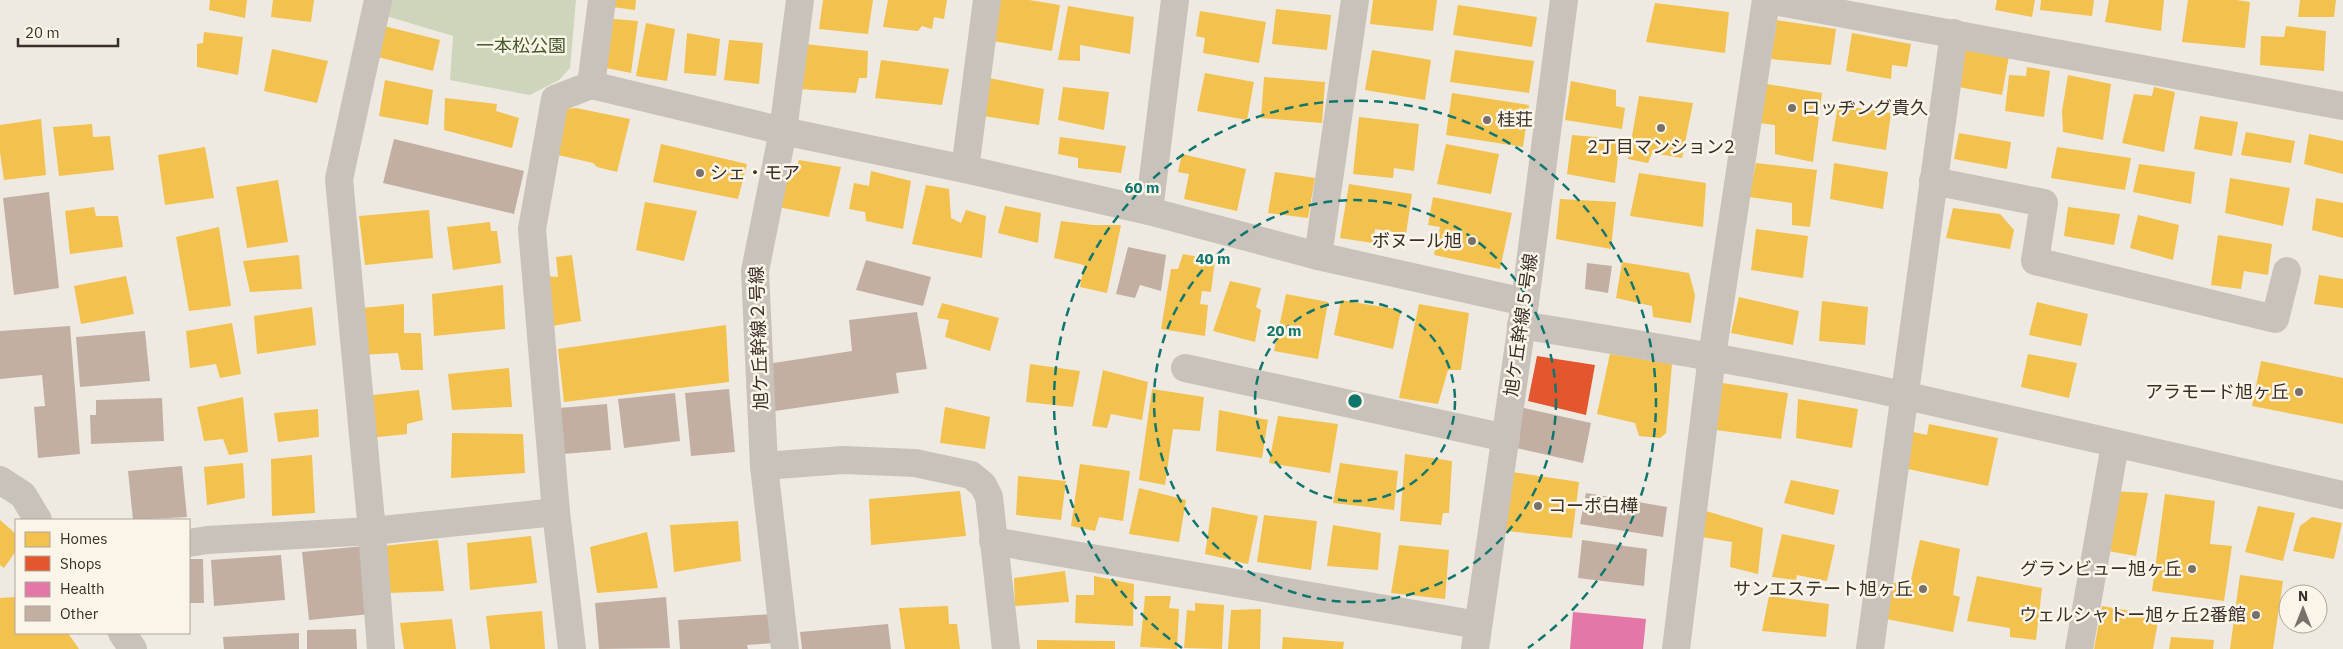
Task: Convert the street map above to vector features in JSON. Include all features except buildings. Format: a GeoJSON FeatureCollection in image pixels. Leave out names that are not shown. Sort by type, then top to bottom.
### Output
{"type":"FeatureCollection","features":[{"type":"Feature","properties":{"kind":"street"},"geometry":{"type":"LineString","coordinates":[[378,0],[339,179],[372,531],[381,649]]}},
{"type":"Feature","properties":{"kind":"street"},"geometry":{"type":"LineString","coordinates":[[591,85],[602,0]]}},
{"type":"Feature","properties":{"kind":"street","name":"旭ケ丘幹線２号線"},"geometry":{"type":"LineString","coordinates":[[786,649],[764,466],[755,271],[783,131],[800,0]]}},
{"type":"Feature","properties":{"kind":"street"},"geometry":{"type":"LineString","coordinates":[[965,169],[987,0]]}},
{"type":"Feature","properties":{"kind":"street"},"geometry":{"type":"LineString","coordinates":[[1149,211],[1175,0]]}},
{"type":"Feature","properties":{"kind":"street"},"geometry":{"type":"LineString","coordinates":[[1318,256],[1355,0]]}},
{"type":"Feature","properties":{"kind":"street","name":"旭ケ丘幹線５号線"},"geometry":{"type":"LineString","coordinates":[[1477,637],[1523,314],[1564,0]]}},
{"type":"Feature","properties":{"kind":"street"},"geometry":{"type":"LineString","coordinates":[[1676,649],[1712,356],[1767,0],[2343,106]]}},
{"type":"Feature","properties":{"kind":"street"},"geometry":{"type":"LineString","coordinates":[[1870,649],[1954,33]]}},
{"type":"Feature","properties":{"kind":"street"},"geometry":{"type":"LineString","coordinates":[[572,649],[556,512],[532,229],[554,99],[591,85],[783,131],[965,169],[1149,211],[1523,314],[1712,356],[1906,396],[2115,445],[2343,495]]}},
{"type":"Feature","properties":{"kind":"street"},"geometry":{"type":"LineString","coordinates":[[1933,181],[2044,203],[2036,261],[2276,319],[2287,271]]}},
{"type":"Feature","properties":{"kind":"street"},"geometry":{"type":"LineString","coordinates":[[1185,368],[1506,438]]}},
{"type":"Feature","properties":{"kind":"street"},"geometry":{"type":"LineString","coordinates":[[2079,649],[2115,445]]}},
{"type":"Feature","properties":{"kind":"street"},"geometry":{"type":"LineString","coordinates":[[764,466],[843,460],[915,463],[971,475],[983,484],[989,497],[1006,649]]}},
{"type":"Feature","properties":{"kind":"street"},"geometry":{"type":"LineString","coordinates":[[0,480],[23,495],[37,519]]}},
{"type":"Feature","properties":{"kind":"street"},"geometry":{"type":"LineString","coordinates":[[190,543],[207,540],[372,531],[556,512]]}},
{"type":"Feature","properties":{"kind":"street"},"geometry":{"type":"LineString","coordinates":[[993,541],[1477,637]]}},
{"type":"Feature","properties":{"kind":"street"},"geometry":{"type":"LineString","coordinates":[[123,634],[134,649]]}},
{"type":"Feature","properties":{"kind":"green space","name":"一本松公園"},"geometry":{"type":"Polygon","coordinates":[[[376,0],[576,0],[570,68],[559,80],[530,95],[450,80],[453,36],[373,12],[376,0]]]}},
{"type":"Feature","properties":{"kind":"place","name":"ロッヂング貴久"},"geometry":{"type":"Point","coordinates":[1792,108]}},
{"type":"Feature","properties":{"kind":"place","name":"桂荘"},"geometry":{"type":"Point","coordinates":[1487,120]}},
{"type":"Feature","properties":{"kind":"place","name":"2丁目マンション2"},"geometry":{"type":"Point","coordinates":[1661,128]}},
{"type":"Feature","properties":{"kind":"place","name":"シェ・モア"},"geometry":{"type":"Point","coordinates":[700,173]}},
{"type":"Feature","properties":{"kind":"place","name":"ボヌール旭"},"geometry":{"type":"Point","coordinates":[1472,241]}},
{"type":"Feature","properties":{"kind":"place","name":"アラモード旭ヶ丘"},"geometry":{"type":"Point","coordinates":[2299,392]}},
{"type":"Feature","properties":{"kind":"place","name":"コーポ白樺"},"geometry":{"type":"Point","coordinates":[1538,506]}},
{"type":"Feature","properties":{"kind":"place","name":"グランビュー旭ヶ丘"},"geometry":{"type":"Point","coordinates":[2192,569]}},
{"type":"Feature","properties":{"kind":"place","name":"サンエステート旭ヶ丘"},"geometry":{"type":"Point","coordinates":[1923,589]}},
{"type":"Feature","properties":{"kind":"place","name":"ウェルシャトー旭ヶ丘2番館"},"geometry":{"type":"Point","coordinates":[2256,615]}}]}
